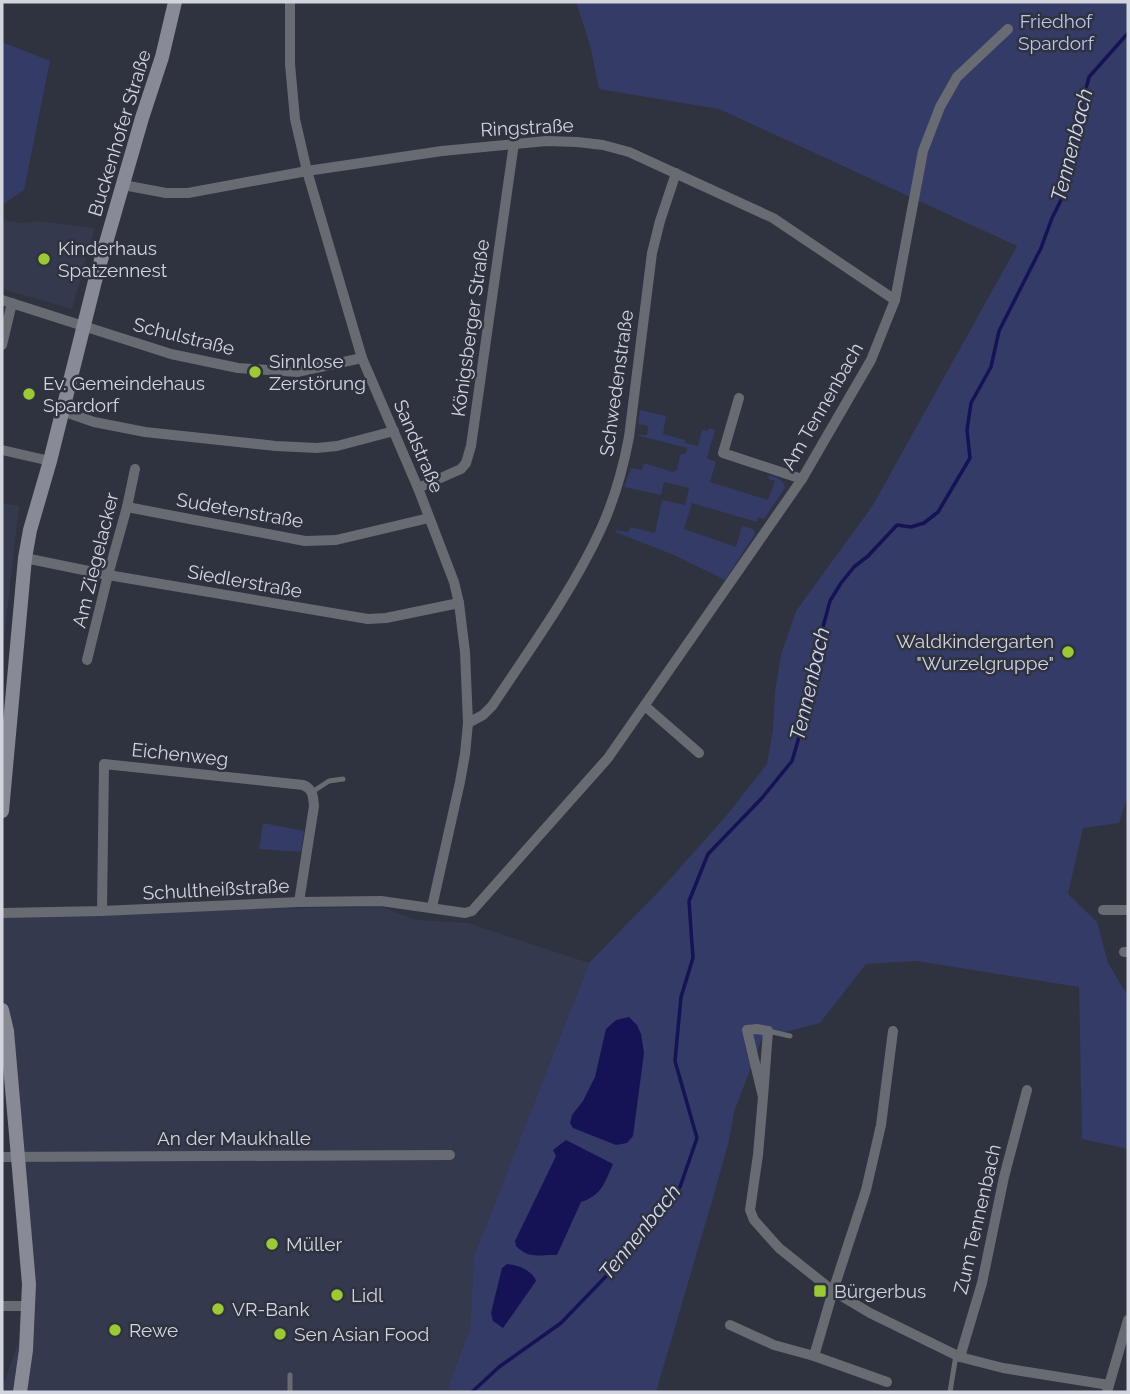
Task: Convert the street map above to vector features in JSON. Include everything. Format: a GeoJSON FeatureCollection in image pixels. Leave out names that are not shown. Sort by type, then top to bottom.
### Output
{"type":"FeatureCollection","features":[{"type":"Feature","properties":{"kind":"street","name":"Buckenhofer Straße"},"geometry":{"type":"LineString","coordinates":[[2,811],[25,558],[99,268],[162,57],[175,2]]}},
{"type":"Feature","properties":{"kind":"street","name":"Sandstraße"},"geometry":{"type":"LineString","coordinates":[[289,2],[290,64],[295,119],[307,172],[362,358],[418,488],[454,582],[459,603],[466,652],[468,723],[462,772],[432,907]]}},
{"type":"Feature","properties":{"kind":"street","name":"Am Tennenbach"},"geometry":{"type":"LineString","coordinates":[[432,907],[465,913],[472,911],[608,758],[802,479],[871,360],[895,300],[923,151],[940,107],[957,77],[1008,29]]}},
{"type":"Feature","properties":{"kind":"street","name":"Ringstraße"},"geometry":{"type":"LineString","coordinates":[[123,185],[166,193],[188,193],[442,150],[514,143],[577,142],[603,145],[628,152],[773,218],[895,300]]}},
{"type":"Feature","properties":{"kind":"street","name":"Königsberger Straße"},"geometry":{"type":"LineString","coordinates":[[418,488],[461,469],[466,463],[471,446],[514,143]]}},
{"type":"Feature","properties":{"kind":"street","name":"Schwedenstraße"},"geometry":{"type":"LineString","coordinates":[[468,723],[483,715],[492,706],[564,598],[601,529],[615,492],[629,437],[652,253],[676,173]]}},
{"type":"Feature","properties":{"kind":"street","name":"Schulstraße"},"geometry":{"type":"LineString","coordinates":[[7,302],[171,354],[238,368],[298,372],[362,358]]}},
{"type":"Feature","properties":{"kind":"street"},"geometry":{"type":"LineString","coordinates":[[2,345],[7,302]]}},
{"type":"Feature","properties":{"kind":"street"},"geometry":{"type":"LineString","coordinates":[[739,398],[723,453],[802,479]]}},
{"type":"Feature","properties":{"kind":"street"},"geometry":{"type":"LineString","coordinates":[[62,411],[94,422],[145,432],[276,446],[337,446],[394,431]]}},
{"type":"Feature","properties":{"kind":"street"},"geometry":{"type":"LineString","coordinates":[[2,450],[50,461]]}},
{"type":"Feature","properties":{"kind":"street","name":"Am Ziegelacker"},"geometry":{"type":"LineString","coordinates":[[87,660],[135,469]]}},
{"type":"Feature","properties":{"kind":"street","name":"Sudetenstraße"},"geometry":{"type":"LineString","coordinates":[[127,508],[305,541],[336,540],[429,518]]}},
{"type":"Feature","properties":{"kind":"street","name":"Siedlerstraße"},"geometry":{"type":"LineString","coordinates":[[25,558],[108,575],[368,619],[386,618],[459,603]]}},
{"type":"Feature","properties":{"kind":"street"},"geometry":{"type":"LineString","coordinates":[[645,706],[699,753]]}},
{"type":"Feature","properties":{"kind":"street","name":"Eichenweg"},"geometry":{"type":"LineString","coordinates":[[102,911],[104,764],[303,785],[312,792]]}},
{"type":"Feature","properties":{"kind":"street"},"geometry":{"type":"LineString","coordinates":[[299,902],[314,806],[312,792]]}},
{"type":"Feature","properties":{"kind":"street","name":"Schultheißstraße"},"geometry":{"type":"LineString","coordinates":[[2,913],[299,902],[381,901],[432,907]]}},
{"type":"Feature","properties":{"kind":"street"},"geometry":{"type":"LineString","coordinates":[[1103,910],[1128,910]]}},
{"type":"Feature","properties":{"kind":"street"},"geometry":{"type":"LineString","coordinates":[[2,1010],[27,1251],[29,1306],[20,1392]]}},
{"type":"Feature","properties":{"kind":"street"},"geometry":{"type":"LineString","coordinates":[[763,1097],[747,1030],[757,1028],[768,1031],[763,1097],[758,1155],[750,1210],[754,1220],[779,1248],[833,1291],[870,1313],[958,1356],[1108,1389],[1126,1339],[1128,1321]]}},
{"type":"Feature","properties":{"kind":"street"},"geometry":{"type":"LineString","coordinates":[[814,1356],[866,1190],[881,1125],[893,1031]]}},
{"type":"Feature","properties":{"kind":"street","name":"Zum Tennenbach"},"geometry":{"type":"LineString","coordinates":[[958,1356],[982,1283],[1003,1181],[1027,1090]]}},
{"type":"Feature","properties":{"kind":"street","name":"An der Maukhalle"},"geometry":{"type":"LineString","coordinates":[[2,1157],[450,1155]]}},
{"type":"Feature","properties":{"kind":"street"},"geometry":{"type":"LineString","coordinates":[[2,1306],[29,1306]]}},
{"type":"Feature","properties":{"kind":"street"},"geometry":{"type":"LineString","coordinates":[[730,1325],[774,1345],[887,1382]]}},
{"type":"Feature","properties":{"kind":"lane"},"geometry":{"type":"LineString","coordinates":[[312,792],[329,780],[343,779]]}},
{"type":"Feature","properties":{"kind":"lane"},"geometry":{"type":"LineString","coordinates":[[768,1031],[790,1036]]}},
{"type":"Feature","properties":{"kind":"lane"},"geometry":{"type":"LineString","coordinates":[[950,1392],[958,1356]]}},
{"type":"Feature","properties":{"kind":"lane"},"geometry":{"type":"LineString","coordinates":[[290,1375],[290,1392]]}},
{"type":"Feature","properties":{"kind":"shaded area","name":"Kinderhaus Spatzennest"},"geometry":{"type":"Polygon","coordinates":[[[2,220],[95,228],[72,309],[2,289],[2,220]]]}},
{"type":"Feature","properties":{"kind":"shaded area"},"geometry":{"type":"Polygon","coordinates":[[[2,503],[19,506],[2,657],[2,503]]]}},
{"type":"Feature","properties":{"kind":"shaded area"},"geometry":{"type":"Polygon","coordinates":[[[381,907],[417,920],[468,923],[589,963],[474,1256],[470,1328],[449,1383],[450,1392],[2,1392],[30,1310],[2,1009],[2,912],[381,907]]]}},
{"type":"Feature","properties":{"kind":"shaded area"},"geometry":{"type":"Polygon","coordinates":[[[629,1017],[641,1034],[644,1053],[633,1136],[627,1143],[616,1145],[573,1128],[570,1123],[595,1077],[606,1029],[616,1020],[629,1017]]]}},
{"type":"Feature","properties":{"kind":"shaded area"},"geometry":{"type":"Polygon","coordinates":[[[566,1140],[613,1164],[598,1192],[581,1202],[557,1255],[530,1255],[516,1246],[515,1241],[556,1156],[553,1150],[566,1140]]]}},
{"type":"Feature","properties":{"kind":"shaded area"},"geometry":{"type":"Polygon","coordinates":[[[507,1264],[524,1269],[532,1274],[536,1281],[503,1328],[493,1321],[491,1313],[502,1268],[507,1264]]]}},
{"type":"Feature","properties":{"kind":"green space","name":"Friedhof Spardorf"},"geometry":{"type":"Polygon","coordinates":[[[576,2],[1128,2],[1128,795],[1119,823],[1083,828],[1068,894],[1097,922],[1108,963],[1128,996],[1128,1149],[1082,1139],[1079,987],[917,961],[866,964],[820,1023],[762,1038],[734,1112],[729,1141],[656,1392],[450,1392],[449,1384],[470,1328],[474,1256],[589,963],[662,888],[727,815],[767,764],[781,655],[796,611],[873,505],[1017,246],[719,109],[599,89],[590,45],[576,2]]]}},
{"type":"Feature","properties":{"kind":"green space"},"geometry":{"type":"Polygon","coordinates":[[[2,42],[50,61],[24,190],[2,205],[2,42]]]}},
{"type":"Feature","properties":{"kind":"green space"},"geometry":{"type":"Polygon","coordinates":[[[640,410],[666,416],[663,434],[685,440],[685,443],[698,446],[702,430],[715,430],[707,458],[716,462],[710,482],[768,500],[775,481],[768,479],[769,475],[779,479],[784,485],[785,488],[764,519],[758,517],[757,522],[692,503],[684,529],[736,547],[742,526],[753,529],[755,534],[725,580],[674,555],[615,532],[629,532],[630,527],[655,533],[662,500],[685,505],[689,488],[664,482],[661,495],[624,487],[631,468],[642,470],[644,463],[672,472],[677,470],[680,455],[686,453],[687,448],[636,435],[647,435],[648,426],[638,424],[640,410]]]}},
{"type":"Feature","properties":{"kind":"green space"},"geometry":{"type":"Polygon","coordinates":[[[263,823],[304,831],[301,852],[259,849],[263,823]]]}},
{"type":"Feature","properties":{"kind":"waterway","name":"Tennenbach"},"geometry":{"type":"LineString","coordinates":[[472,1392],[499,1367],[561,1323],[613,1269],[680,1187],[697,1138],[675,1061],[681,997],[693,958],[689,901],[708,854],[762,798],[792,761],[806,713],[830,601],[841,583],[897,525],[911,527],[924,523],[938,512],[970,458],[967,430],[971,403],[991,367],[999,331],[1041,248],[1063,196],[1063,175],[1089,77],[1128,33]]}},
{"type":"Feature","properties":{"kind":"place","name":"Kinderhaus Spatzennest"},"geometry":{"type":"Point","coordinates":[44,259]}},
{"type":"Feature","properties":{"kind":"place","name":"Sinnlose Zerstörung"},"geometry":{"type":"Point","coordinates":[255,372]}},
{"type":"Feature","properties":{"kind":"place","name":"Ev. Gemeindehaus Spardorf"},"geometry":{"type":"Point","coordinates":[29,394]}},
{"type":"Feature","properties":{"kind":"place","name":"Waldkindergarten \"Wurzelgruppe\""},"geometry":{"type":"Point","coordinates":[1068,652]}},
{"type":"Feature","properties":{"kind":"place","name":"Müller"},"geometry":{"type":"Point","coordinates":[272,1244]}},
{"type":"Feature","properties":{"kind":"place","name":"Bürgerbus"},"geometry":{"type":"Point","coordinates":[820,1291]}},
{"type":"Feature","properties":{"kind":"place","name":"Lidl"},"geometry":{"type":"Point","coordinates":[337,1295]}},
{"type":"Feature","properties":{"kind":"place","name":"VR-Bank"},"geometry":{"type":"Point","coordinates":[218,1309]}},
{"type":"Feature","properties":{"kind":"place","name":"Rewe"},"geometry":{"type":"Point","coordinates":[115,1330]}},
{"type":"Feature","properties":{"kind":"place","name":"Sen Asian Food"},"geometry":{"type":"Point","coordinates":[280,1334]}}]}
